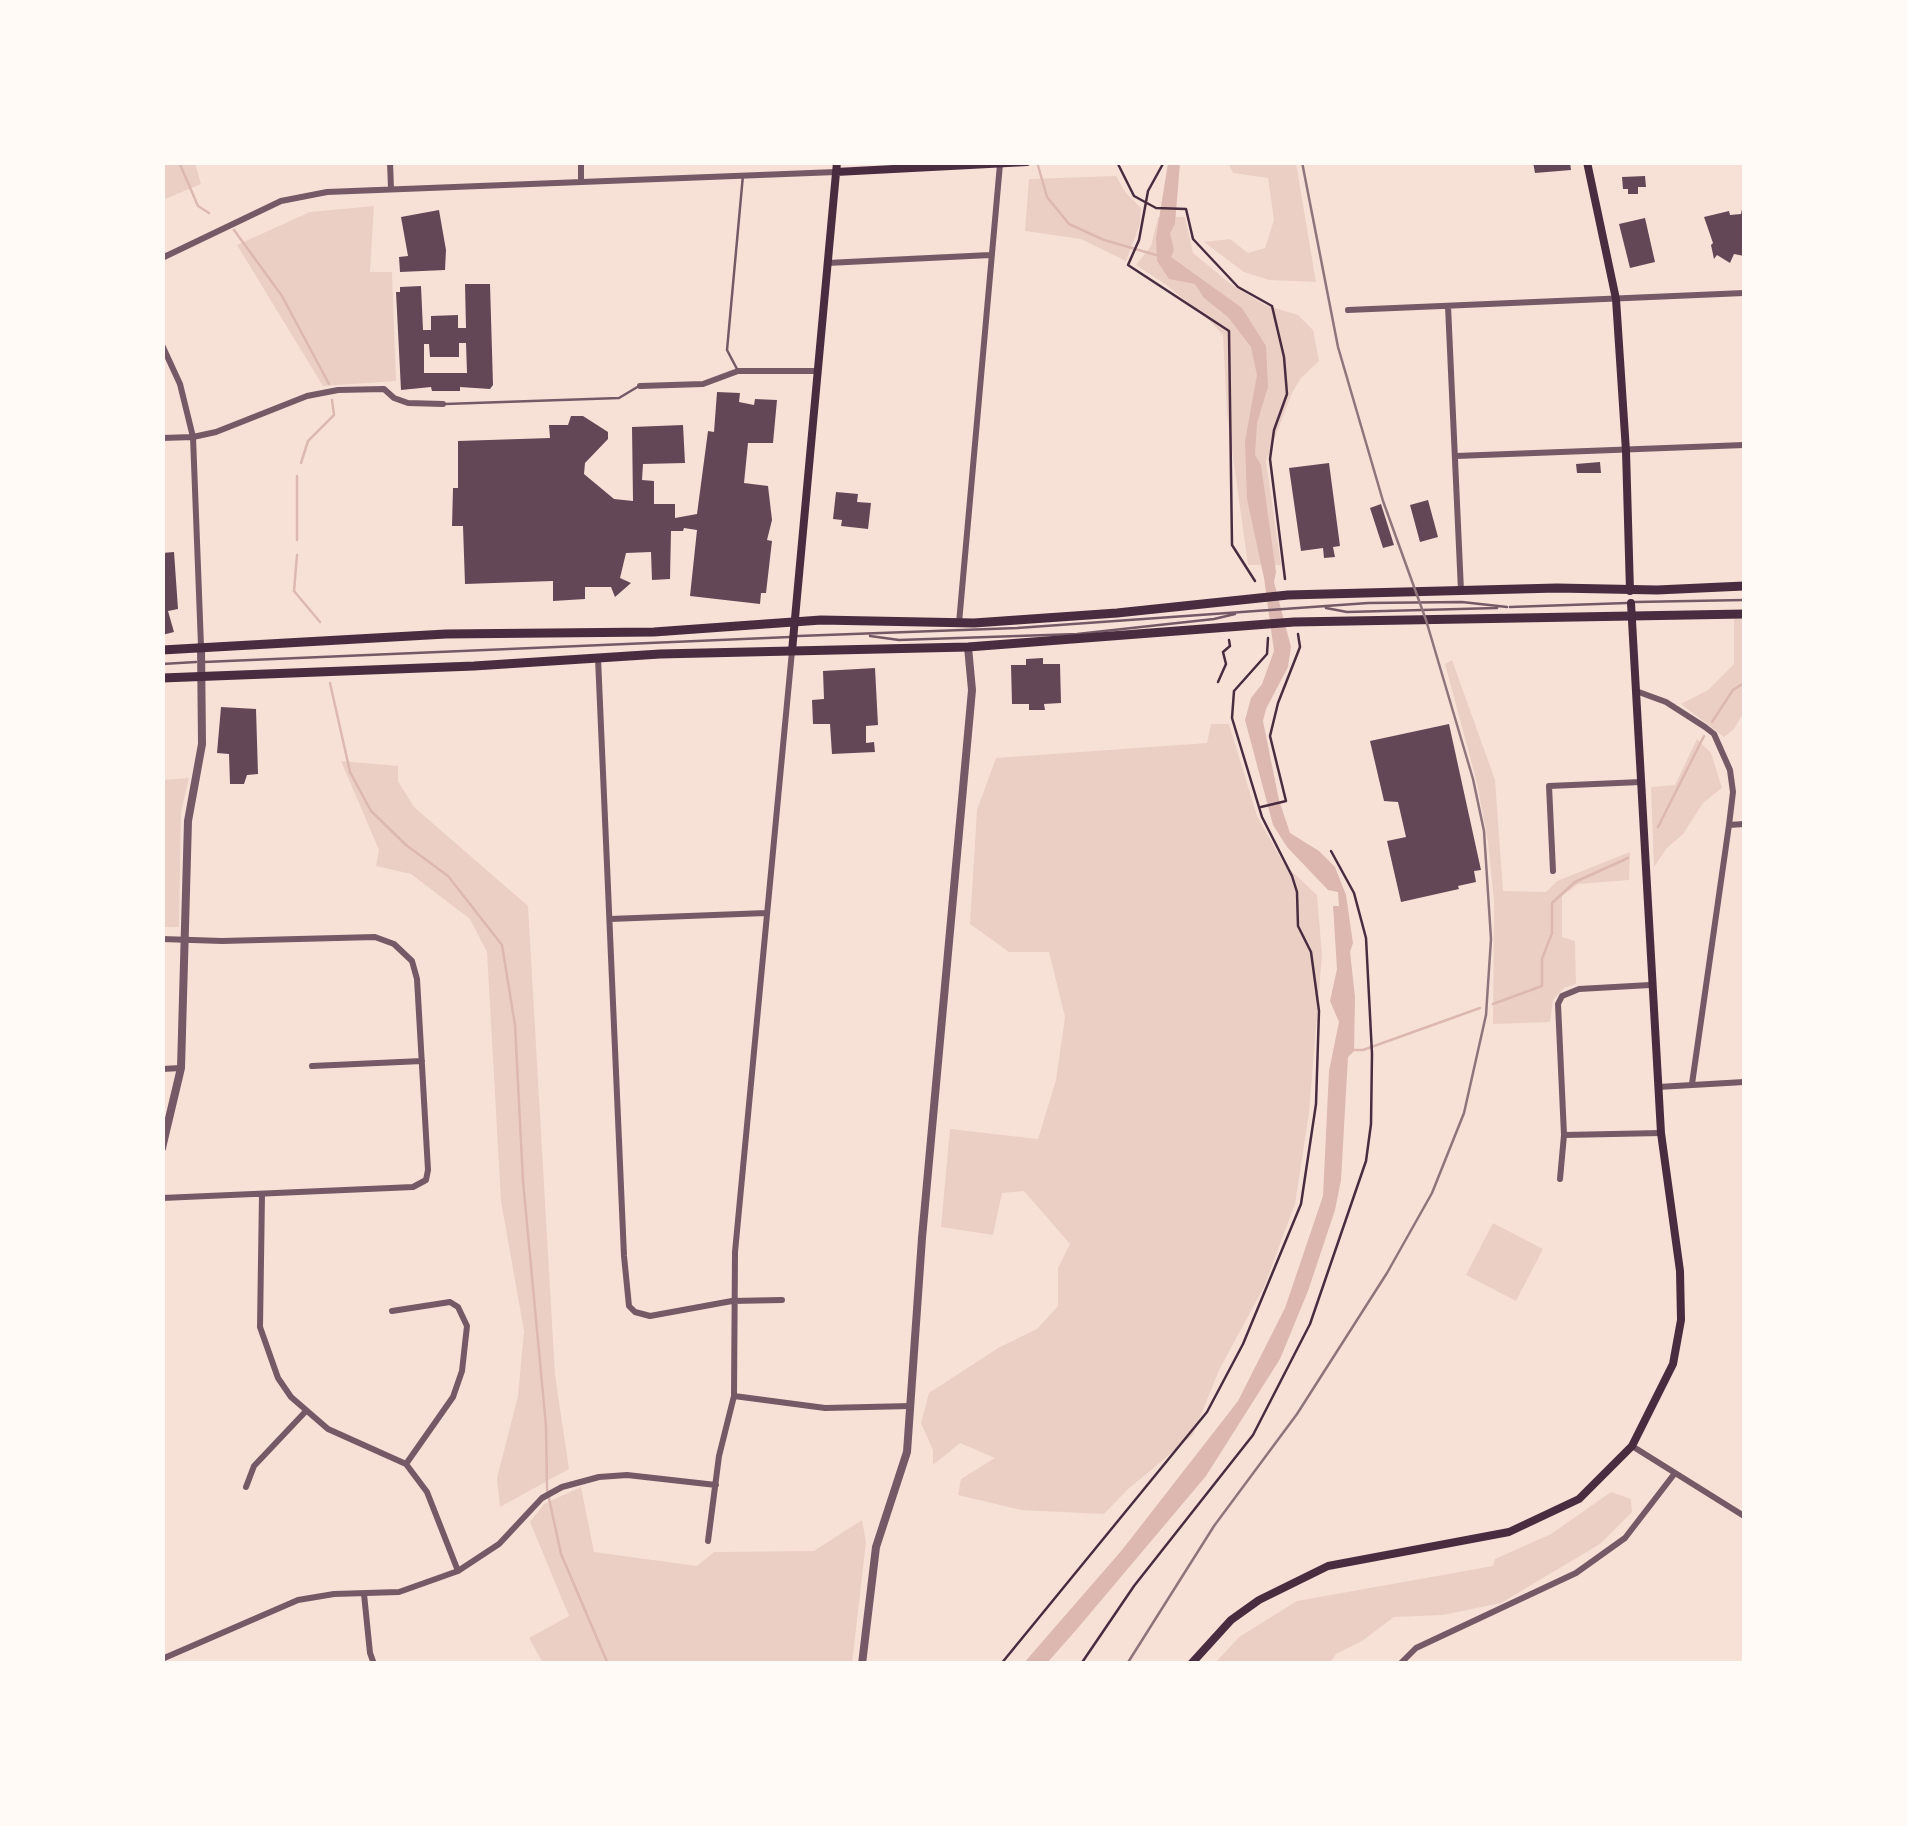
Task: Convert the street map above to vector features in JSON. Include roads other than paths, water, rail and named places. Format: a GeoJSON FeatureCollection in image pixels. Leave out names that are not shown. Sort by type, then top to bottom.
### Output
{"type":"FeatureCollection","features":[{"type":"Feature","properties":{"kind":"main road"},"geometry":{"type":"LineString","coordinates":[[792,651],[836,167],[1027,162]]}},
{"type":"Feature","properties":{"kind":"main road"},"geometry":{"type":"LineString","coordinates":[[1586,162],[1616,299],[1630,590]]}},
{"type":"Feature","properties":{"kind":"main road"},"geometry":{"type":"LineString","coordinates":[[162,650],[446,634],[672,631],[795,621],[959,622],[1117,614],[1288,595],[1744,586]]}},
{"type":"Feature","properties":{"kind":"main road"},"geometry":{"type":"LineString","coordinates":[[1191,1664],[1231,1620],[1288,1584],[1328,1566],[1509,1532],[1580,1500],[1632,1446],[1673,1364],[1681,1320],[1680,1271],[1661,1133],[1650,985],[1631,602]]}},
{"type":"Feature","properties":{"kind":"main road"},"geometry":{"type":"LineString","coordinates":[[162,678],[598,658],[968,648],[1294,622],[1744,614]]}},
{"type":"Feature","properties":{"kind":"street"},"geometry":{"type":"LineString","coordinates":[[390,162],[391,189]]}},
{"type":"Feature","properties":{"kind":"street"},"geometry":{"type":"LineString","coordinates":[[581,162],[581,180]]}},
{"type":"Feature","properties":{"kind":"street"},"geometry":{"type":"LineString","coordinates":[[744,162],[744,174]]}},
{"type":"Feature","properties":{"kind":"street"},"geometry":{"type":"LineString","coordinates":[[959,622],[1000,164]]}},
{"type":"Feature","properties":{"kind":"street"},"geometry":{"type":"LineString","coordinates":[[162,258],[281,201],[327,192],[836,167]]}},
{"type":"Feature","properties":{"kind":"street"},"geometry":{"type":"LineString","coordinates":[[826,262],[990,255]]}},
{"type":"Feature","properties":{"kind":"street"},"geometry":{"type":"LineString","coordinates":[[1348,310],[1744,293]]}},
{"type":"Feature","properties":{"kind":"street"},"geometry":{"type":"LineString","coordinates":[[1448,306],[1462,591]]}},
{"type":"Feature","properties":{"kind":"street"},"geometry":{"type":"LineString","coordinates":[[162,345],[180,384],[194,437],[202,662],[202,744],[188,821],[181,1068],[162,1148]]}},
{"type":"Feature","properties":{"kind":"street"},"geometry":{"type":"LineString","coordinates":[[640,386],[703,384],[738,371],[817,371]]}},
{"type":"Feature","properties":{"kind":"street"},"geometry":{"type":"LineString","coordinates":[[162,438],[194,437],[307,396],[338,390],[384,389],[408,403],[444,404]]}},
{"type":"Feature","properties":{"kind":"street"},"geometry":{"type":"LineString","coordinates":[[1456,456],[1744,445]]}},
{"type":"Feature","properties":{"kind":"street"},"geometry":{"type":"LineString","coordinates":[[1630,590],[1631,602]]}},
{"type":"Feature","properties":{"kind":"street"},"geometry":{"type":"LineString","coordinates":[[862,1664],[876,1547],[907,1452],[922,1238],[972,690],[968,648]]}},
{"type":"Feature","properties":{"kind":"street"},"geometry":{"type":"LineString","coordinates":[[708,1542],[734,1396],[732,1301],[747,1105],[792,651]]}},
{"type":"Feature","properties":{"kind":"street"},"geometry":{"type":"LineString","coordinates":[[598,658],[629,1306],[650,1316],[732,1301],[782,1300]]}},
{"type":"Feature","properties":{"kind":"street"},"geometry":{"type":"LineString","coordinates":[[1636,690],[1679,709],[1705,726],[1714,734],[1730,770],[1733,792],[1692,1084]]}},
{"type":"Feature","properties":{"kind":"street"},"geometry":{"type":"LineString","coordinates":[[1553,871],[1549,786],[1641,782]]}},
{"type":"Feature","properties":{"kind":"street"},"geometry":{"type":"LineString","coordinates":[[1729,825],[1744,824]]}},
{"type":"Feature","properties":{"kind":"street"},"geometry":{"type":"LineString","coordinates":[[610,919],[766,913]]}},
{"type":"Feature","properties":{"kind":"street"},"geometry":{"type":"LineString","coordinates":[[162,939],[375,937],[394,944],[412,961],[417,979],[428,1170],[422,1184],[413,1187],[162,1198]]}},
{"type":"Feature","properties":{"kind":"street"},"geometry":{"type":"LineString","coordinates":[[1560,1179],[1564,1135],[1558,1004],[1562,996],[1579,989],[1650,985]]}},
{"type":"Feature","properties":{"kind":"street"},"geometry":{"type":"LineString","coordinates":[[312,1066],[422,1061]]}},
{"type":"Feature","properties":{"kind":"street"},"geometry":{"type":"LineString","coordinates":[[162,1069],[181,1068]]}},
{"type":"Feature","properties":{"kind":"street"},"geometry":{"type":"LineString","coordinates":[[1658,1087],[1744,1082]]}},
{"type":"Feature","properties":{"kind":"street"},"geometry":{"type":"LineString","coordinates":[[1564,1135],[1661,1133]]}},
{"type":"Feature","properties":{"kind":"street"},"geometry":{"type":"LineString","coordinates":[[262,1194],[260,1327],[278,1378],[290,1397],[328,1429],[406,1464],[427,1492],[458,1572]]}},
{"type":"Feature","properties":{"kind":"street"},"geometry":{"type":"LineString","coordinates":[[392,1311],[450,1302],[458,1307],[467,1326],[462,1371],[452,1397],[406,1464]]}},
{"type":"Feature","properties":{"kind":"street"},"geometry":{"type":"LineString","coordinates":[[734,1396],[824,1408],[911,1406]]}},
{"type":"Feature","properties":{"kind":"street"},"geometry":{"type":"LineString","coordinates":[[246,1487],[254,1466],[306,1411]]}},
{"type":"Feature","properties":{"kind":"street"},"geometry":{"type":"LineString","coordinates":[[1632,1446],[1744,1516]]}},
{"type":"Feature","properties":{"kind":"street"},"geometry":{"type":"LineString","coordinates":[[1400,1664],[1416,1648],[1576,1573],[1624,1538],[1675,1473]]}},
{"type":"Feature","properties":{"kind":"street"},"geometry":{"type":"LineString","coordinates":[[162,1660],[298,1600],[334,1594],[400,1592],[458,1572],[499,1544],[542,1498],[562,1487],[627,1474],[716,1485]]}},
{"type":"Feature","properties":{"kind":"street"},"geometry":{"type":"LineString","coordinates":[[364,1594],[374,1664]]}},
{"type":"Feature","properties":{"kind":"lane"},"geometry":{"type":"LineString","coordinates":[[738,371],[727,350],[744,174]]}},
{"type":"Feature","properties":{"kind":"lane"},"geometry":{"type":"LineString","coordinates":[[444,404],[619,398],[640,386]]}},
{"type":"Feature","properties":{"kind":"lane"},"geometry":{"type":"LineString","coordinates":[[1319,608],[1347,612],[1744,599]]}},
{"type":"Feature","properties":{"kind":"lane"},"geometry":{"type":"LineString","coordinates":[[162,664],[864,636],[1419,601],[1507,608]]}},
{"type":"Feature","properties":{"kind":"lane"},"geometry":{"type":"LineString","coordinates":[[864,636],[899,640],[1077,634],[1239,613]]}},
{"type":"Feature","properties":{"kind":"waterway"},"geometry":{"type":"LineString","coordinates":[[179,162],[198,206],[209,213]]}},
{"type":"Feature","properties":{"kind":"waterway"},"geometry":{"type":"LineString","coordinates":[[1037,162],[1047,197],[1069,224],[1104,240],[1156,255]]}},
{"type":"Feature","properties":{"kind":"waterway"},"geometry":{"type":"LineString","coordinates":[[234,230],[282,296],[329,384]]}},
{"type":"Feature","properties":{"kind":"waterway"},"geometry":{"type":"LineString","coordinates":[[301,463],[308,441],[334,415],[332,400]]}},
{"type":"Feature","properties":{"kind":"waterway"},"geometry":{"type":"LineString","coordinates":[[297,476],[297,540]]}},
{"type":"Feature","properties":{"kind":"waterway"},"geometry":{"type":"LineString","coordinates":[[297,555],[294,591],[320,622]]}},
{"type":"Feature","properties":{"kind":"waterway"},"geometry":{"type":"LineString","coordinates":[[330,683],[350,772],[371,811],[406,845],[448,876],[502,945],[515,1025],[523,1181],[546,1426],[547,1489],[561,1554],[608,1664]]}},
{"type":"Feature","properties":{"kind":"waterway"},"geometry":{"type":"LineString","coordinates":[[1712,722],[1733,690],[1744,683]]}},
{"type":"Feature","properties":{"kind":"waterway"},"geometry":{"type":"LineString","coordinates":[[1658,827],[1704,736]]}},
{"type":"Feature","properties":{"kind":"waterway"},"geometry":{"type":"LineString","coordinates":[[1493,1004],[1542,986],[1542,959],[1552,933],[1552,903],[1575,882],[1628,858]]}},
{"type":"Feature","properties":{"kind":"waterway"},"geometry":{"type":"LineString","coordinates":[[1354,1050],[1480,1008]]}},
{"type":"Feature","properties":{"kind":"railway"},"geometry":{"type":"LineString","coordinates":[[1127,1664],[1214,1526],[1297,1414],[1387,1273],[1432,1193],[1464,1113],[1486,1015],[1491,939],[1484,831],[1473,779],[1338,347],[1302,162]]}}]}
